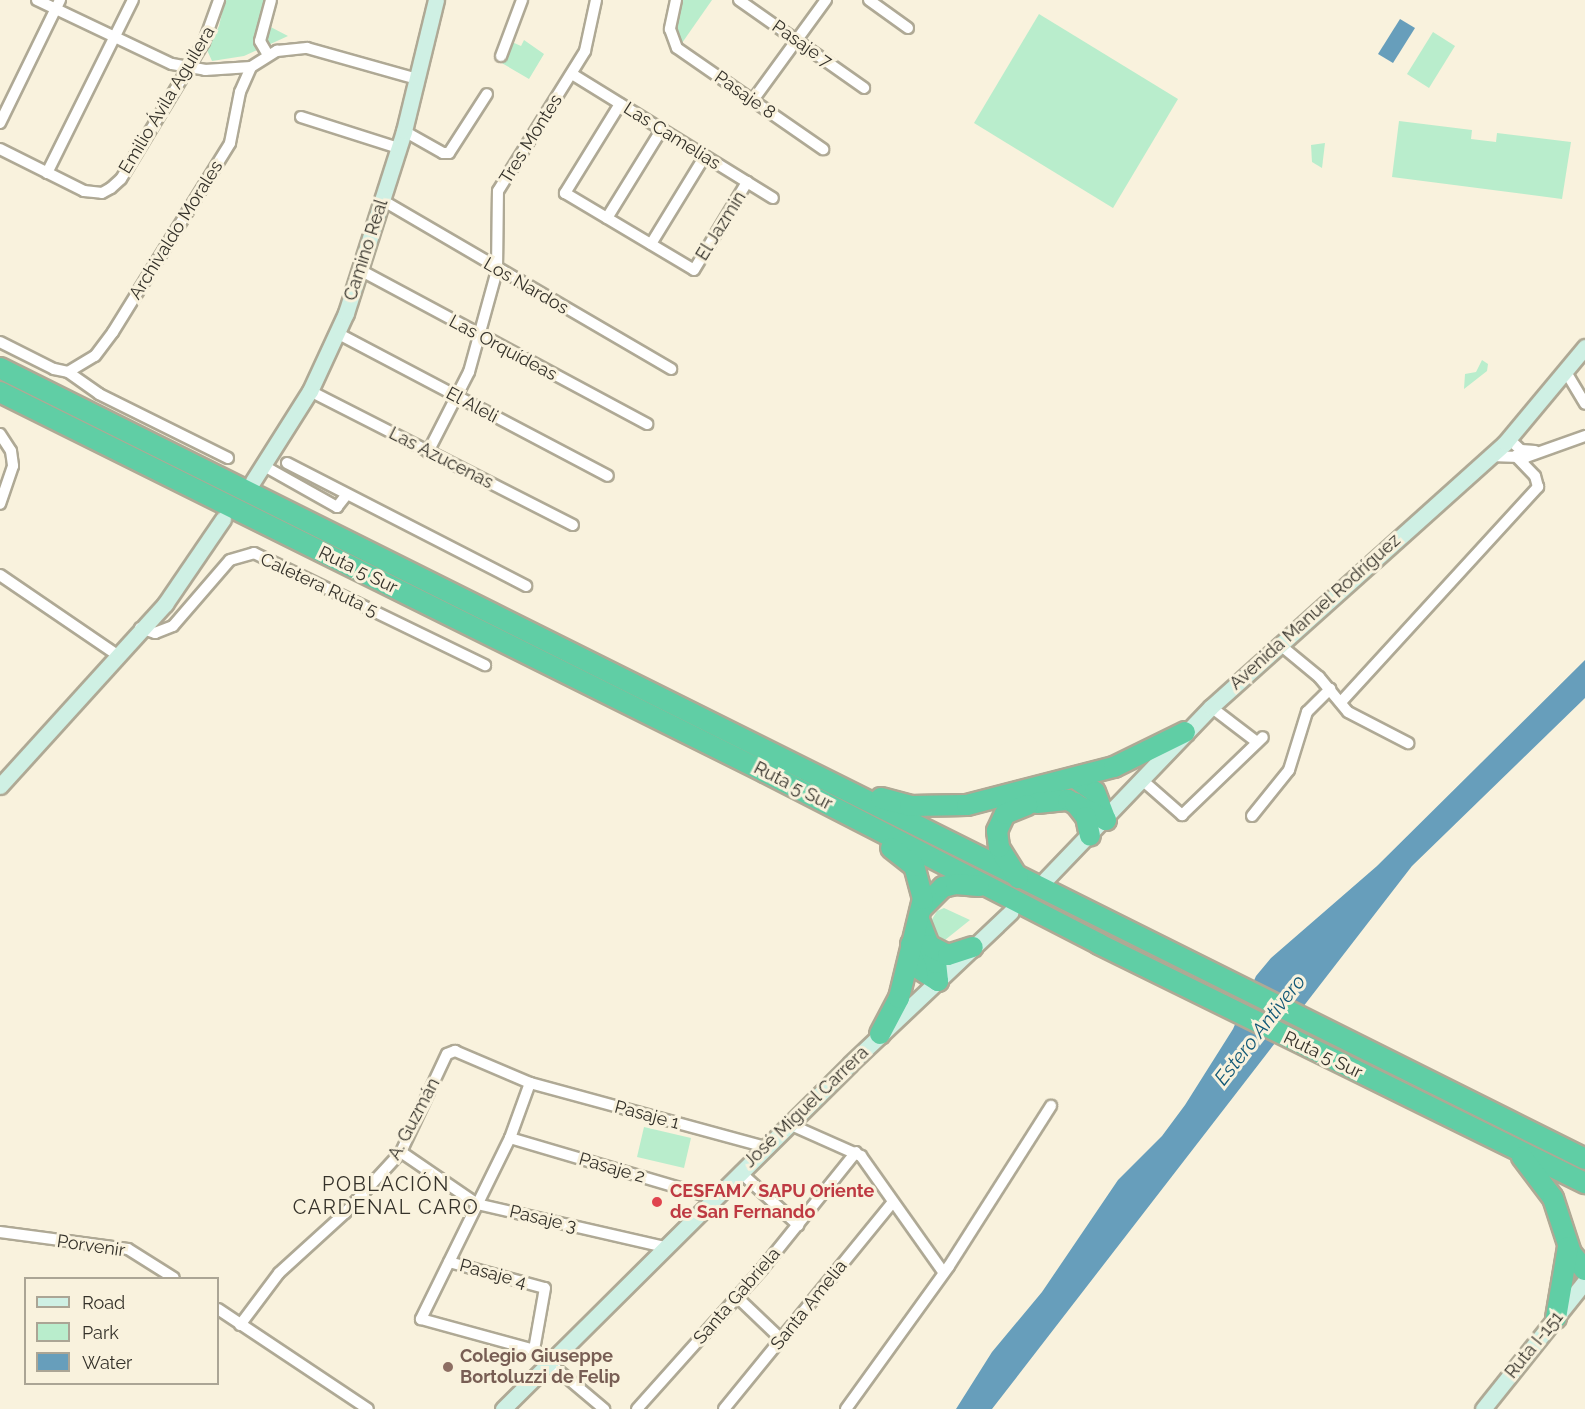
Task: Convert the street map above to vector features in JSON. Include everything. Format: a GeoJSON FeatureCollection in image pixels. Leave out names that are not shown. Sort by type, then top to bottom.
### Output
{"type":"FeatureCollection","features":[{"type":"Feature","properties":{"kind":"highway","name":"Ruta 5 Sur"},"geometry":{"type":"LineString","coordinates":[[0,368],[1100,919],[1585,1159]]}},
{"type":"Feature","properties":{"kind":"highway","name":"Ruta 5 Sur"},"geometry":{"type":"LineString","coordinates":[[0,392],[765,772],[1099,944],[1585,1183]]}},
{"type":"Feature","properties":{"kind":"highway"},"geometry":{"type":"LineString","coordinates":[[820,777],[886,800],[938,808],[967,805],[1075,778],[1127,762],[1185,732]]}},
{"type":"Feature","properties":{"kind":"highway"},"geometry":{"type":"LineString","coordinates":[[765,772],[832,817],[910,861],[920,881],[920,945],[899,998],[880,1034]]}},
{"type":"Feature","properties":{"kind":"highway"},"geometry":{"type":"LineString","coordinates":[[1075,778],[1095,792],[1106,820]]}},
{"type":"Feature","properties":{"kind":"highway"},"geometry":{"type":"LineString","coordinates":[[1018,878],[999,847],[997,831],[1005,814],[1032,804],[1073,802],[1106,820]]}},
{"type":"Feature","properties":{"kind":"highway"},"geometry":{"type":"LineString","coordinates":[[1073,802],[1086,817],[1090,836]]}},
{"type":"Feature","properties":{"kind":"highway"},"geometry":{"type":"LineString","coordinates":[[920,914],[933,894],[949,885],[991,888]]}},
{"type":"Feature","properties":{"kind":"highway"},"geometry":{"type":"LineString","coordinates":[[920,945],[948,955],[973,947]]}},
{"type":"Feature","properties":{"kind":"highway"},"geometry":{"type":"LineString","coordinates":[[920,945],[936,963],[938,981]]}},
{"type":"Feature","properties":{"kind":"highway"},"geometry":{"type":"LineString","coordinates":[[1527,1132],[1585,1148]]}},
{"type":"Feature","properties":{"kind":"highway"},"geometry":{"type":"LineString","coordinates":[[1504,1143],[1527,1162],[1545,1185],[1558,1210],[1568,1247],[1585,1270]]}},
{"type":"Feature","properties":{"kind":"highway"},"geometry":{"type":"LineString","coordinates":[[1556,1318],[1568,1247]]}},
{"type":"Feature","properties":{"kind":"street"},"geometry":{"type":"LineString","coordinates":[[37,0],[58,4],[114,38],[188,69],[251,67],[268,55],[287,48],[319,50],[417,79]]}},
{"type":"Feature","properties":{"kind":"street"},"geometry":{"type":"LineString","coordinates":[[0,149],[47,173],[133,0]]}},
{"type":"Feature","properties":{"kind":"street","name":"Emilio Ávila Aguilera"},"geometry":{"type":"LineString","coordinates":[[47,173],[84,191],[102,193],[121,179],[188,69],[214,21],[219,0]]}},
{"type":"Feature","properties":{"kind":"street"},"geometry":{"type":"LineString","coordinates":[[268,55],[260,41],[271,0]]}},
{"type":"Feature","properties":{"kind":"street","name":"Camino Real"},"geometry":{"type":"LineString","coordinates":[[253,481],[310,391],[337,333],[399,148],[436,0]]}},
{"type":"Feature","properties":{"kind":"street"},"geometry":{"type":"LineString","coordinates":[[501,56],[522,0]]}},
{"type":"Feature","properties":{"kind":"street","name":"Tres Montes"},"geometry":{"type":"LineString","coordinates":[[428,452],[469,372],[477,336],[497,270],[498,191],[585,51],[596,0]]}},
{"type":"Feature","properties":{"kind":"street","name":"Pasaje 8"},"geometry":{"type":"LineString","coordinates":[[676,0],[671,37],[677,48],[823,149]]}},
{"type":"Feature","properties":{"kind":"street","name":"Pasaje 7"},"geometry":{"type":"LineString","coordinates":[[739,0],[864,88]]}},
{"type":"Feature","properties":{"kind":"street"},"geometry":{"type":"LineString","coordinates":[[753,100],[826,0]]}},
{"type":"Feature","properties":{"kind":"street"},"geometry":{"type":"LineString","coordinates":[[869,0],[908,28]]}},
{"type":"Feature","properties":{"kind":"street"},"geometry":{"type":"LineString","coordinates":[[0,123],[58,4]]}},
{"type":"Feature","properties":{"kind":"street","name":"Archivaldo Morales"},"geometry":{"type":"LineString","coordinates":[[68,372],[85,365],[109,338],[230,143],[240,92],[251,67]]}},
{"type":"Feature","properties":{"kind":"street","name":"Las Camelias"},"geometry":{"type":"LineString","coordinates":[[572,74],[773,198]]}},
{"type":"Feature","properties":{"kind":"street"},"geometry":{"type":"LineString","coordinates":[[404,131],[443,153],[449,153],[488,94]]}},
{"type":"Feature","properties":{"kind":"street"},"geometry":{"type":"LineString","coordinates":[[620,104],[565,193],[651,244],[705,156]]}},
{"type":"Feature","properties":{"kind":"street"},"geometry":{"type":"LineString","coordinates":[[302,117],[399,148]]}},
{"type":"Feature","properties":{"kind":"street"},"geometry":{"type":"LineString","coordinates":[[607,218],[662,129]]}},
{"type":"Feature","properties":{"kind":"street","name":"El Jazmin"},"geometry":{"type":"LineString","coordinates":[[651,244],[693,270],[747,182]]}},
{"type":"Feature","properties":{"kind":"street","name":"Los Nardos"},"geometry":{"type":"LineString","coordinates":[[382,200],[497,270],[671,369]]}},
{"type":"Feature","properties":{"kind":"street","name":"Las Orquídeas"},"geometry":{"type":"LineString","coordinates":[[360,270],[477,336],[647,424]]}},
{"type":"Feature","properties":{"kind":"street","name":"El Aleli"},"geometry":{"type":"LineString","coordinates":[[337,333],[608,476]]}},
{"type":"Feature","properties":{"kind":"street"},"geometry":{"type":"LineString","coordinates":[[0,342],[68,372],[99,394],[228,458]]}},
{"type":"Feature","properties":{"kind":"street","name":"Avenida Manuel Rodríguez"},"geometry":{"type":"LineString","coordinates":[[1046,879],[1106,820],[1141,779],[1211,706],[1509,439],[1585,347]]}},
{"type":"Feature","properties":{"kind":"street"},"geometry":{"type":"LineString","coordinates":[[1566,372],[1585,405]]}},
{"type":"Feature","properties":{"kind":"street","name":"Las Azucenas"},"geometry":{"type":"LineString","coordinates":[[310,391],[573,525]]}},
{"type":"Feature","properties":{"kind":"street"},"geometry":{"type":"LineString","coordinates":[[0,434],[11,451],[13,466],[0,504]]}},
{"type":"Feature","properties":{"kind":"street"},"geometry":{"type":"LineString","coordinates":[[1491,456],[1526,457],[1585,436]]}},
{"type":"Feature","properties":{"kind":"street"},"geometry":{"type":"LineString","coordinates":[[1509,439],[1521,450],[1541,450]]}},
{"type":"Feature","properties":{"kind":"street"},"geometry":{"type":"LineString","coordinates":[[1341,702],[1538,487],[1535,476],[1516,456]]}},
{"type":"Feature","properties":{"kind":"street"},"geometry":{"type":"LineString","coordinates":[[287,463],[526,586]]}},
{"type":"Feature","properties":{"kind":"street"},"geometry":{"type":"LineString","coordinates":[[264,466],[337,507],[347,494]]}},
{"type":"Feature","properties":{"kind":"street"},"geometry":{"type":"LineString","coordinates":[[0,786],[116,654],[173,594],[223,519]]}},
{"type":"Feature","properties":{"kind":"street","name":"Caletera Ruta 5"},"geometry":{"type":"LineString","coordinates":[[140,628],[155,633],[173,626],[230,560],[254,553],[485,665]]}},
{"type":"Feature","properties":{"kind":"street"},"geometry":{"type":"LineString","coordinates":[[0,575],[21,592],[116,654]]}},
{"type":"Feature","properties":{"kind":"street"},"geometry":{"type":"LineString","coordinates":[[1279,644],[1330,689],[1354,716],[1408,742]]}},
{"type":"Feature","properties":{"kind":"street"},"geometry":{"type":"LineString","coordinates":[[1252,816],[1289,770],[1307,712],[1330,689]]}},
{"type":"Feature","properties":{"kind":"street"},"geometry":{"type":"LineString","coordinates":[[1141,779],[1182,815],[1260,740],[1211,706]]}},
{"type":"Feature","properties":{"kind":"street","name":"José Miguel Carrera"},"geometry":{"type":"LineString","coordinates":[[503,1409],[880,1034],[1011,912]]}},
{"type":"Feature","properties":{"kind":"street","name":"A. Guzmán"},"geometry":{"type":"LineString","coordinates":[[240,1325],[279,1273],[345,1213],[401,1152],[447,1054],[455,1051],[530,1083]]}},
{"type":"Feature","properties":{"kind":"street"},"geometry":{"type":"LineString","coordinates":[[530,1083],[510,1138],[421,1319],[534,1350],[604,1409]]}},
{"type":"Feature","properties":{"kind":"street","name":"Pasaje 1"},"geometry":{"type":"LineString","coordinates":[[530,1083],[765,1147]]}},
{"type":"Feature","properties":{"kind":"street"},"geometry":{"type":"LineString","coordinates":[[846,1409],[943,1272],[1051,1106]]}},
{"type":"Feature","properties":{"kind":"street"},"geometry":{"type":"LineString","coordinates":[[789,1124],[856,1152],[943,1272]]}},
{"type":"Feature","properties":{"kind":"street","name":"Pasaje 2"},"geometry":{"type":"LineString","coordinates":[[510,1138],[714,1198]]}},
{"type":"Feature","properties":{"kind":"street","name":"Pasaje 3"},"geometry":{"type":"LineString","coordinates":[[401,1152],[477,1204],[664,1247]]}},
{"type":"Feature","properties":{"kind":"street","name":"Santa Gabriela"},"geometry":{"type":"LineString","coordinates":[[637,1409],[737,1297],[856,1152]]}},
{"type":"Feature","properties":{"kind":"street"},"geometry":{"type":"LineString","coordinates":[[740,1172],[798,1225]]}},
{"type":"Feature","properties":{"kind":"street","name":"Santa Amelia"},"geometry":{"type":"LineString","coordinates":[[724,1409],[893,1202]]}},
{"type":"Feature","properties":{"kind":"street","name":"Porvenir"},"geometry":{"type":"LineString","coordinates":[[1,1235],[128,1250],[172,1277]]}},
{"type":"Feature","properties":{"kind":"street","name":"Pasaje 4"},"geometry":{"type":"LineString","coordinates":[[449,1262],[545,1288],[534,1350]]}},
{"type":"Feature","properties":{"kind":"street","name":"Ruta I-151"},"geometry":{"type":"LineString","coordinates":[[1483,1409],[1585,1281]]}},
{"type":"Feature","properties":{"kind":"street"},"geometry":{"type":"LineString","coordinates":[[737,1297],[781,1339]]}},
{"type":"Feature","properties":{"kind":"street"},"geometry":{"type":"LineString","coordinates":[[219,1310],[368,1409]]}},
{"type":"Feature","properties":{"kind":"green space"},"geometry":{"type":"Polygon","coordinates":[[[225,0],[267,0],[261,22],[288,36],[244,56],[212,61],[207,50],[219,26],[225,0]]]}},
{"type":"Feature","properties":{"kind":"green space"},"geometry":{"type":"Polygon","coordinates":[[[683,0],[712,0],[682,43],[676,32],[683,0]]]}},
{"type":"Feature","properties":{"kind":"green space"},"geometry":{"type":"Polygon","coordinates":[[[1039,14],[1178,99],[1113,208],[974,123],[1039,14]]]}},
{"type":"Feature","properties":{"kind":"green space"},"geometry":{"type":"Polygon","coordinates":[[[1433,32],[1455,46],[1429,88],[1407,74],[1433,32]]]}},
{"type":"Feature","properties":{"kind":"green space"},"geometry":{"type":"Polygon","coordinates":[[[524,40],[544,54],[529,79],[500,62],[512,42],[521,46],[524,40]]]}},
{"type":"Feature","properties":{"kind":"green space"},"geometry":{"type":"Polygon","coordinates":[[[1399,121],[1472,130],[1471,139],[1496,142],[1497,133],[1571,142],[1562,199],[1392,177],[1399,121]]]}},
{"type":"Feature","properties":{"kind":"green space"},"geometry":{"type":"Polygon","coordinates":[[[1325,143],[1322,168],[1312,162],[1311,145],[1325,143]]]}},
{"type":"Feature","properties":{"kind":"green space"},"geometry":{"type":"Polygon","coordinates":[[[1482,360],[1488,364],[1487,371],[1464,389],[1465,374],[1476,372],[1482,360]]]}},
{"type":"Feature","properties":{"kind":"green space"},"geometry":{"type":"Polygon","coordinates":[[[944,908],[970,920],[945,940],[934,934],[931,921],[937,911],[944,908]]]}},
{"type":"Feature","properties":{"kind":"green space"},"geometry":{"type":"Polygon","coordinates":[[[644,1127],[691,1138],[684,1168],[637,1157],[644,1127]]]}},
{"type":"Feature","properties":{"kind":"water"},"geometry":{"type":"Polygon","coordinates":[[[1400,19],[1415,28],[1393,63],[1378,54],[1400,19]]]}},
{"type":"Feature","properties":{"kind":"water","name":"Estero Antivero"},"geometry":{"type":"Polygon","coordinates":[[[1585,660],[1585,698],[1412,866],[992,1409],[956,1409],[992,1352],[1042,1292],[1118,1180],[1162,1136],[1185,1105],[1233,1029],[1256,976],[1271,958],[1377,866],[1585,660]]]}},
{"type":"Feature","properties":{"kind":"place","name":"CESFAM/ SAPU Oriente de San Fernando"},"geometry":{"type":"Point","coordinates":[657,1202]}},
{"type":"Feature","properties":{"kind":"place","name":"Colegio Giuseppe Bortoluzzi de Felip"},"geometry":{"type":"Point","coordinates":[448,1367]}},
{"type":"Feature","properties":{"kind":"district","name":"POBLACIÓN CARDENAL CARO"},"geometry":{"type":"Point","coordinates":[386,1196]}}]}
